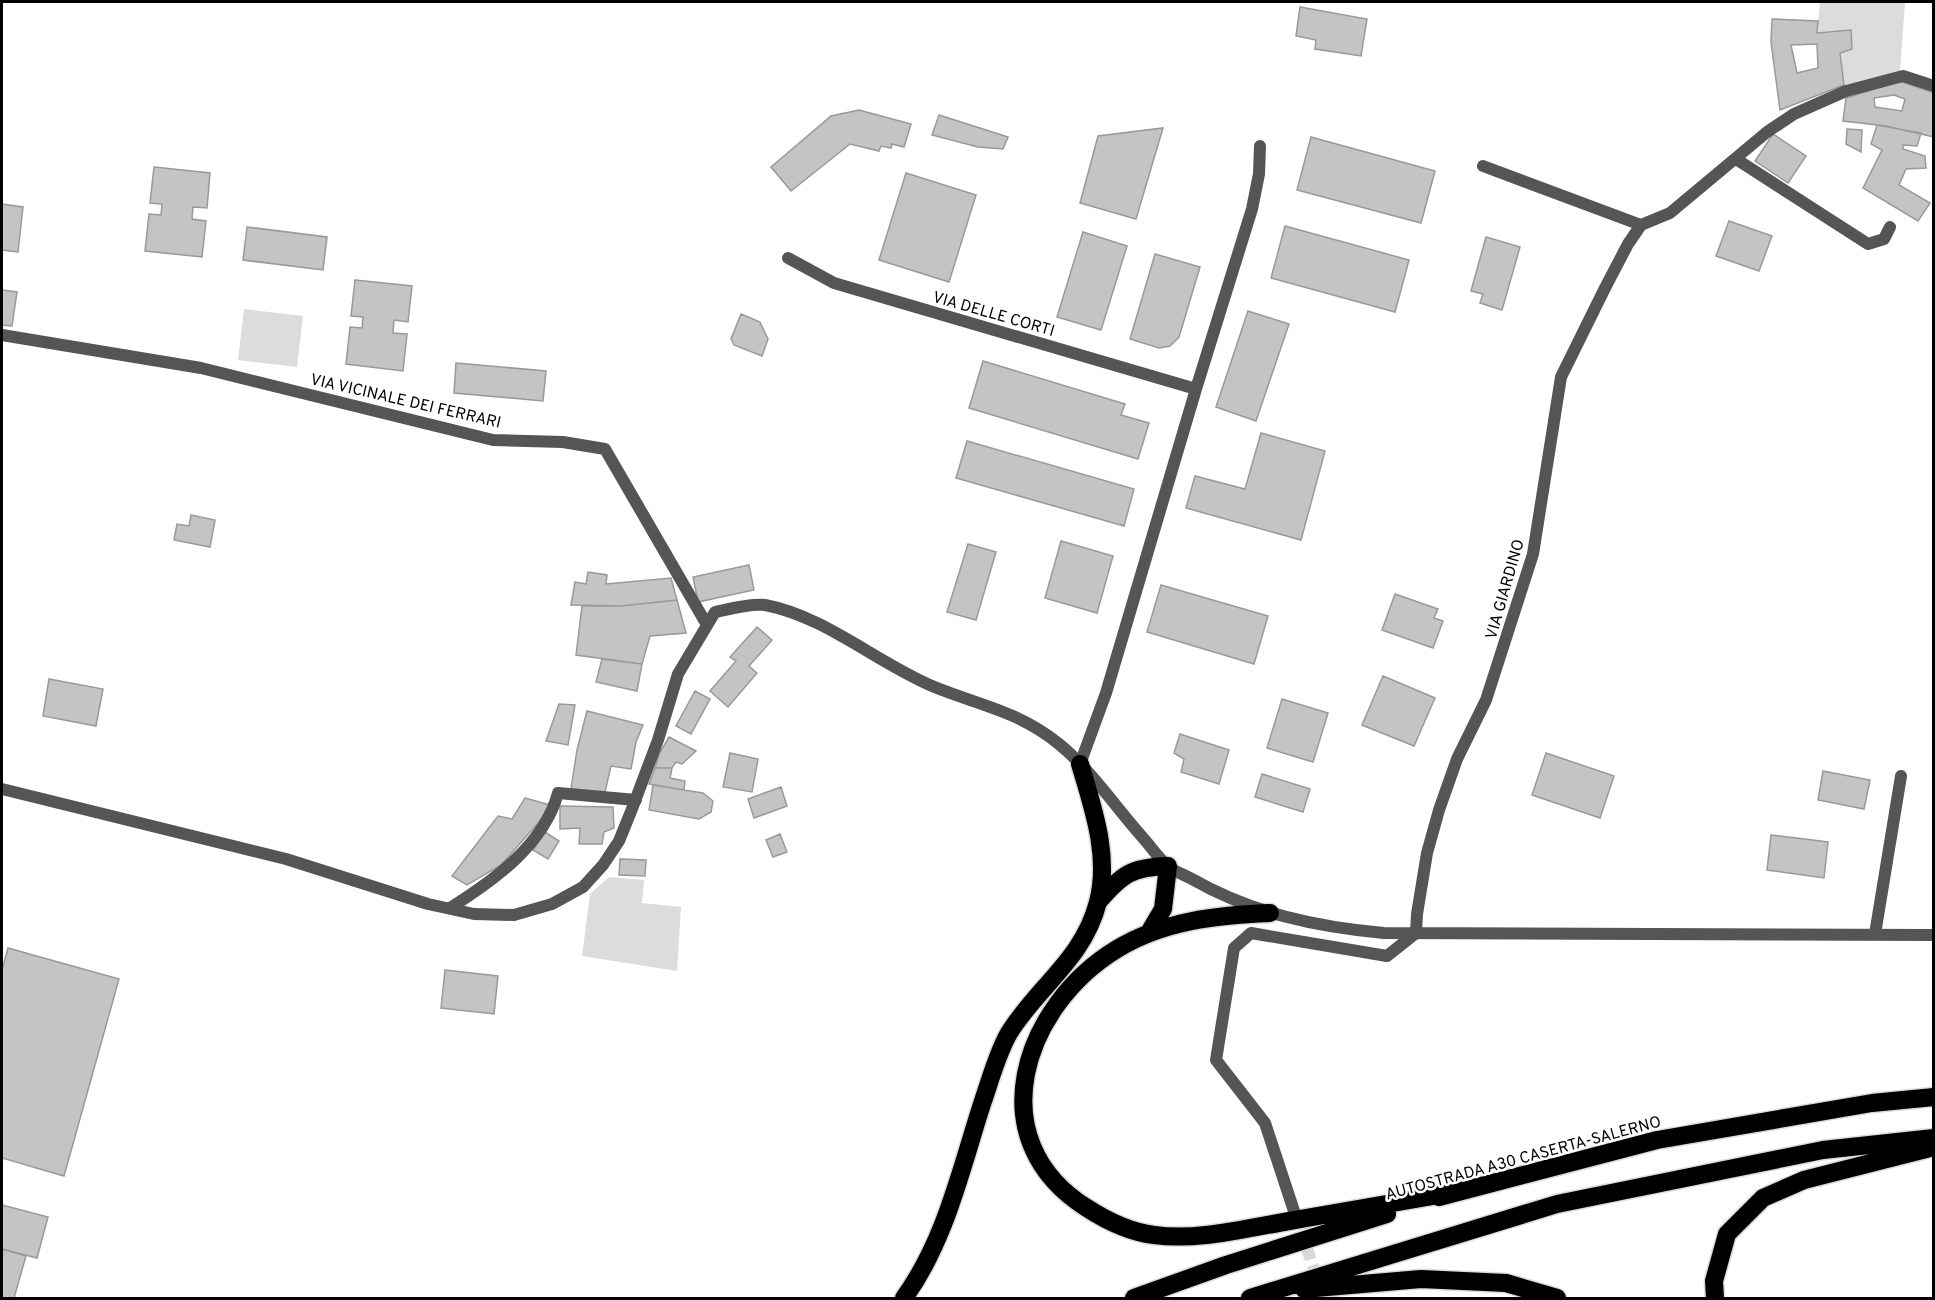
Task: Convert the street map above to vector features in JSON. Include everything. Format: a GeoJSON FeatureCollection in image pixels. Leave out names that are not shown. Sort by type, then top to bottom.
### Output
{"type":"FeatureCollection","features":[{"type":"Feature","properties":{"kind":"highway"},"geometry":{"type":"LineString","coordinates":[[904,1299],[920,1277],[944,1221],[997,1060],[1009,1034],[1027,1008],[1054,980],[1074,953],[1088,930],[1098,902],[1102,865],[1098,826],[1080,764]]}},
{"type":"Feature","properties":{"kind":"highway"},"geometry":{"type":"LineString","coordinates":[[1098,902],[1129,872],[1168,866],[1163,909],[1150,931]]}},
{"type":"Feature","properties":{"kind":"highway"},"geometry":{"type":"LineString","coordinates":[[1270,913],[1225,914],[1150,931],[1116,950],[1078,980],[1057,1005],[1039,1034],[1027,1063],[1023,1104],[1029,1140],[1046,1173],[1068,1197],[1097,1215],[1126,1229],[1153,1235],[1187,1236],[1226,1232],[1450,1193]]}},
{"type":"Feature","properties":{"kind":"highway","name":"AUTOSTRADA A30 CASERTA-SALERNO"},"geometry":{"type":"LineString","coordinates":[[1134,1299],[1226,1265],[1450,1193],[1657,1140],[1872,1103],[1934,1097]]}},
{"type":"Feature","properties":{"kind":"highway"},"geometry":{"type":"LineString","coordinates":[[1258,1295],[1557,1204],[1822,1150],[1934,1138]]}},
{"type":"Feature","properties":{"kind":"highway"},"geometry":{"type":"LineString","coordinates":[[1715,1299],[1714,1281],[1727,1234],[1763,1198],[1804,1180],[1934,1147]]}},
{"type":"Feature","properties":{"kind":"highway"},"geometry":{"type":"LineString","coordinates":[[1258,1295],[1421,1279],[1506,1283],[1557,1299]]}},
{"type":"Feature","properties":{"kind":"street"},"geometry":{"type":"LineString","coordinates":[[1484,166],[1641,225],[1670,213],[1767,132],[1794,114],[1846,91],[1902,76],[1934,86]]}},
{"type":"Feature","properties":{"kind":"street"},"geometry":{"type":"LineString","coordinates":[[1080,764],[1106,693],[1252,209],[1259,174],[1260,146]]}},
{"type":"Feature","properties":{"kind":"street"},"geometry":{"type":"LineString","coordinates":[[1736,159],[1868,244],[1884,239],[1890,227]]}},
{"type":"Feature","properties":{"kind":"street","name":"VIA GIARDINO"},"geometry":{"type":"LineString","coordinates":[[1416,933],[1427,853],[1439,810],[1457,759],[1486,700],[1533,554],[1561,377],[1614,270],[1641,225]]}},
{"type":"Feature","properties":{"kind":"street","name":"VIA DELLE CORTI"},"geometry":{"type":"LineString","coordinates":[[788,258],[834,283],[1196,389]]}},
{"type":"Feature","properties":{"kind":"street","name":"VIA VICINALE DEI FERRARI"},"geometry":{"type":"LineString","coordinates":[[2,335],[201,368],[493,440],[563,442],[605,449],[707,625]]}},
{"type":"Feature","properties":{"kind":"street"},"geometry":{"type":"LineString","coordinates":[[2,789],[286,859],[428,904],[474,914],[514,915],[552,904],[583,887],[603,865],[619,841],[636,800],[658,740],[678,674],[707,625],[716,612],[762,604],[805,616],[888,664],[933,686],[1003,710],[1033,725],[1060,745],[1080,764],[1168,866],[1209,889],[1270,913],[1343,929],[1416,933],[1934,935]]}},
{"type":"Feature","properties":{"kind":"street"},"geometry":{"type":"LineString","coordinates":[[1875,934],[1900,776]]}},
{"type":"Feature","properties":{"kind":"street"},"geometry":{"type":"LineString","coordinates":[[450,908],[481,888],[542,830],[554,809],[558,793],[636,800]]}},
{"type":"Feature","properties":{"kind":"street"},"geometry":{"type":"LineString","coordinates":[[1294,1211],[1265,1123],[1216,1060],[1234,948],[1251,933],[1387,956],[1416,933]]}},
{"type":"Feature","properties":{"kind":"shaded area"},"geometry":{"type":"Polygon","coordinates":[[[1820,2],[1905,3],[1900,71],[1844,85],[1840,53],[1852,49],[1851,31],[1817,33],[1820,2]]]}},
{"type":"Feature","properties":{"kind":"shaded area"},"geometry":{"type":"Polygon","coordinates":[[[244,309],[303,316],[297,367],[238,360],[244,309]]]}},
{"type":"Feature","properties":{"kind":"shaded area"},"geometry":{"type":"Polygon","coordinates":[[[609,877],[644,880],[642,903],[681,907],[677,971],[582,956],[590,894],[609,877]]]}},
{"type":"Feature","properties":{"kind":"building"},"geometry":{"type":"Polygon","coordinates":[[[1300,7],[1367,19],[1361,56],[1315,49],[1316,40],[1296,36],[1300,7]]]}},
{"type":"Feature","properties":{"kind":"building"},"geometry":{"type":"Polygon","coordinates":[[[1772,19],[1818,21],[1817,33],[1851,30],[1852,49],[1840,53],[1844,85],[1780,110],[1771,42],[1772,19]],[[1817,44],[1791,45],[1797,73],[1818,68],[1817,44]]]}},
{"type":"Feature","properties":{"kind":"building"},"geometry":{"type":"Polygon","coordinates":[[[1900,81],[1934,93],[1934,137],[1886,126],[1843,121],[1846,98],[1900,81]],[[1894,95],[1874,98],[1875,107],[1902,111],[1905,99],[1894,95]]]}},
{"type":"Feature","properties":{"kind":"building"},"geometry":{"type":"Polygon","coordinates":[[[859,110],[911,124],[904,147],[892,144],[891,148],[881,146],[879,151],[850,144],[791,191],[771,167],[831,116],[859,110]]]}},
{"type":"Feature","properties":{"kind":"building"},"geometry":{"type":"Polygon","coordinates":[[[939,115],[1008,137],[1003,149],[978,147],[932,135],[939,115]]]}},
{"type":"Feature","properties":{"kind":"building"},"geometry":{"type":"Polygon","coordinates":[[[1877,125],[1921,133],[1917,146],[1903,145],[1903,149],[1925,156],[1926,168],[1906,169],[1899,185],[1930,203],[1918,221],[1863,188],[1882,150],[1871,144],[1877,125]]]}},
{"type":"Feature","properties":{"kind":"building"},"geometry":{"type":"Polygon","coordinates":[[[1163,128],[1136,219],[1080,203],[1098,136],[1163,128]]]}},
{"type":"Feature","properties":{"kind":"building"},"geometry":{"type":"Polygon","coordinates":[[[1847,129],[1862,130],[1861,152],[1846,144],[1847,129]]]}},
{"type":"Feature","properties":{"kind":"building"},"geometry":{"type":"Polygon","coordinates":[[[1773,134],[1806,156],[1788,183],[1755,161],[1773,134]]]}},
{"type":"Feature","properties":{"kind":"building"},"geometry":{"type":"Polygon","coordinates":[[[1311,137],[1435,171],[1421,223],[1297,190],[1311,137]]]}},
{"type":"Feature","properties":{"kind":"building"},"geometry":{"type":"Polygon","coordinates":[[[154,167],[210,173],[207,208],[193,207],[192,219],[206,221],[202,257],[145,251],[149,214],[161,215],[162,204],[150,203],[154,167]]]}},
{"type":"Feature","properties":{"kind":"building"},"geometry":{"type":"Polygon","coordinates":[[[906,173],[976,195],[949,282],[879,260],[906,173]]]}},
{"type":"Feature","properties":{"kind":"building"},"geometry":{"type":"Polygon","coordinates":[[[2,204],[23,207],[18,252],[2,250],[2,204]]]}},
{"type":"Feature","properties":{"kind":"building"},"geometry":{"type":"Polygon","coordinates":[[[1729,221],[1772,236],[1759,271],[1716,256],[1729,221]]]}},
{"type":"Feature","properties":{"kind":"building"},"geometry":{"type":"Polygon","coordinates":[[[1285,226],[1409,260],[1395,312],[1271,278],[1285,226]]]}},
{"type":"Feature","properties":{"kind":"building"},"geometry":{"type":"Polygon","coordinates":[[[247,227],[327,237],[323,270],[243,260],[247,227]]]}},
{"type":"Feature","properties":{"kind":"building"},"geometry":{"type":"Polygon","coordinates":[[[1083,232],[1127,246],[1101,330],[1057,317],[1083,232]]]}},
{"type":"Feature","properties":{"kind":"building"},"geometry":{"type":"Polygon","coordinates":[[[1486,237],[1520,247],[1502,310],[1480,303],[1483,294],[1471,291],[1486,237]]]}},
{"type":"Feature","properties":{"kind":"building"},"geometry":{"type":"Polygon","coordinates":[[[1155,254],[1200,267],[1179,337],[1170,346],[1159,348],[1130,339],[1155,254]]]}},
{"type":"Feature","properties":{"kind":"building"},"geometry":{"type":"Polygon","coordinates":[[[355,280],[412,286],[408,322],[394,320],[393,333],[407,334],[403,371],[346,364],[350,327],[362,328],[363,317],[351,316],[355,280]]]}},
{"type":"Feature","properties":{"kind":"building"},"geometry":{"type":"Polygon","coordinates":[[[2,290],[17,292],[12,326],[2,325],[2,290]]]}},
{"type":"Feature","properties":{"kind":"building"},"geometry":{"type":"Polygon","coordinates":[[[1248,311],[1289,324],[1256,421],[1216,407],[1248,311]]]}},
{"type":"Feature","properties":{"kind":"building"},"geometry":{"type":"Polygon","coordinates":[[[741,314],[760,322],[768,339],[762,356],[734,345],[731,339],[741,314]]]}},
{"type":"Feature","properties":{"kind":"building"},"geometry":{"type":"Polygon","coordinates":[[[983,361],[1125,404],[1121,415],[1149,423],[1138,459],[969,408],[983,361]]]}},
{"type":"Feature","properties":{"kind":"building"},"geometry":{"type":"Polygon","coordinates":[[[456,363],[546,371],[543,401],[454,393],[456,363]]]}},
{"type":"Feature","properties":{"kind":"building"},"geometry":{"type":"Polygon","coordinates":[[[1261,433],[1325,451],[1301,540],[1186,508],[1195,476],[1245,489],[1261,433]]]}},
{"type":"Feature","properties":{"kind":"building"},"geometry":{"type":"Polygon","coordinates":[[[967,441],[1134,489],[1124,526],[956,478],[967,441]]]}},
{"type":"Feature","properties":{"kind":"building"},"geometry":{"type":"Polygon","coordinates":[[[191,515],[215,520],[210,547],[174,540],[177,524],[189,526],[191,515]]]}},
{"type":"Feature","properties":{"kind":"building"},"geometry":{"type":"Polygon","coordinates":[[[1061,541],[1113,556],[1097,613],[1045,598],[1061,541]]]}},
{"type":"Feature","properties":{"kind":"building"},"geometry":{"type":"Polygon","coordinates":[[[968,544],[996,552],[976,620],[947,612],[968,544]]]}},
{"type":"Feature","properties":{"kind":"building"},"geometry":{"type":"Polygon","coordinates":[[[749,565],[754,590],[698,602],[693,577],[749,565]]]}},
{"type":"Feature","properties":{"kind":"building"},"geometry":{"type":"Polygon","coordinates":[[[588,572],[607,575],[606,584],[671,578],[677,600],[620,606],[571,605],[575,582],[586,584],[588,572]]]}},
{"type":"Feature","properties":{"kind":"building"},"geometry":{"type":"Polygon","coordinates":[[[1161,585],[1268,616],[1254,664],[1147,632],[1161,585]]]}},
{"type":"Feature","properties":{"kind":"building"},"geometry":{"type":"Polygon","coordinates":[[[1395,594],[1438,609],[1434,618],[1443,621],[1433,648],[1382,630],[1395,594]]]}},
{"type":"Feature","properties":{"kind":"building"},"geometry":{"type":"Polygon","coordinates":[[[677,600],[686,633],[650,636],[642,664],[576,655],[582,606],[620,606],[677,600]]]}},
{"type":"Feature","properties":{"kind":"building"},"geometry":{"type":"Polygon","coordinates":[[[757,627],[772,640],[749,666],[757,673],[728,707],[710,691],[736,661],[730,657],[757,627]]]}},
{"type":"Feature","properties":{"kind":"building"},"geometry":{"type":"Polygon","coordinates":[[[602,659],[642,664],[637,691],[596,682],[602,659]]]}},
{"type":"Feature","properties":{"kind":"building"},"geometry":{"type":"Polygon","coordinates":[[[1383,676],[1435,698],[1414,746],[1362,725],[1383,676]]]}},
{"type":"Feature","properties":{"kind":"building"},"geometry":{"type":"Polygon","coordinates":[[[49,679],[103,689],[96,726],[43,716],[49,679]]]}},
{"type":"Feature","properties":{"kind":"building"},"geometry":{"type":"Polygon","coordinates":[[[695,691],[710,699],[691,734],[676,726],[695,691]]]}},
{"type":"Feature","properties":{"kind":"building"},"geometry":{"type":"Polygon","coordinates":[[[1282,699],[1328,713],[1313,762],[1267,748],[1282,699]]]}},
{"type":"Feature","properties":{"kind":"building"},"geometry":{"type":"Polygon","coordinates":[[[559,704],[575,705],[568,745],[546,741],[559,704]]]}},
{"type":"Feature","properties":{"kind":"building"},"geometry":{"type":"Polygon","coordinates":[[[587,711],[643,725],[636,742],[631,769],[611,766],[605,792],[571,789],[577,750],[587,711]]]}},
{"type":"Feature","properties":{"kind":"building"},"geometry":{"type":"Polygon","coordinates":[[[1180,734],[1229,750],[1219,784],[1181,772],[1184,759],[1174,753],[1180,734]]]}},
{"type":"Feature","properties":{"kind":"building"},"geometry":{"type":"Polygon","coordinates":[[[669,737],[696,751],[682,764],[676,762],[672,768],[655,768],[659,754],[669,737]]]}},
{"type":"Feature","properties":{"kind":"building"},"geometry":{"type":"Polygon","coordinates":[[[730,753],[758,759],[752,792],[723,787],[730,753]]]}},
{"type":"Feature","properties":{"kind":"building"},"geometry":{"type":"Polygon","coordinates":[[[1546,753],[1614,776],[1600,818],[1532,795],[1546,753]]]}},
{"type":"Feature","properties":{"kind":"building"},"geometry":{"type":"Polygon","coordinates":[[[655,768],[672,768],[670,778],[685,781],[684,790],[649,784],[655,768]]]}},
{"type":"Feature","properties":{"kind":"building"},"geometry":{"type":"Polygon","coordinates":[[[1823,771],[1870,780],[1864,809],[1818,800],[1823,771]]]}},
{"type":"Feature","properties":{"kind":"building"},"geometry":{"type":"Polygon","coordinates":[[[1262,774],[1310,789],[1303,812],[1255,797],[1262,774]]]}},
{"type":"Feature","properties":{"kind":"building"},"geometry":{"type":"Polygon","coordinates":[[[653,785],[703,793],[713,801],[711,812],[699,819],[649,810],[653,785]]]}},
{"type":"Feature","properties":{"kind":"building"},"geometry":{"type":"Polygon","coordinates":[[[781,787],[787,806],[754,818],[748,799],[781,787]]]}},
{"type":"Feature","properties":{"kind":"building"},"geometry":{"type":"Polygon","coordinates":[[[525,798],[550,805],[539,822],[501,865],[467,885],[452,876],[498,816],[512,819],[525,798]]]}},
{"type":"Feature","properties":{"kind":"building"},"geometry":{"type":"Polygon","coordinates":[[[560,806],[613,807],[614,828],[604,832],[602,844],[579,844],[580,828],[560,829],[560,806]]]}},
{"type":"Feature","properties":{"kind":"building"},"geometry":{"type":"Polygon","coordinates":[[[545,832],[559,841],[548,859],[533,850],[545,832]]]}},
{"type":"Feature","properties":{"kind":"building"},"geometry":{"type":"Polygon","coordinates":[[[780,834],[787,852],[773,857],[766,840],[780,834]]]}},
{"type":"Feature","properties":{"kind":"building"},"geometry":{"type":"Polygon","coordinates":[[[1771,835],[1828,842],[1824,878],[1767,870],[1771,835]]]}},
{"type":"Feature","properties":{"kind":"building"},"geometry":{"type":"Polygon","coordinates":[[[620,859],[646,860],[645,876],[619,875],[620,859]]]}},
{"type":"Feature","properties":{"kind":"building"},"geometry":{"type":"Polygon","coordinates":[[[8,948],[119,979],[64,1176],[2,1158],[2,970],[8,948]]]}},
{"type":"Feature","properties":{"kind":"building"},"geometry":{"type":"Polygon","coordinates":[[[445,970],[498,976],[494,1014],[441,1008],[445,970]]]}},
{"type":"Feature","properties":{"kind":"building"},"geometry":{"type":"Polygon","coordinates":[[[2,1205],[48,1217],[37,1258],[2,1249],[2,1205]]]}},
{"type":"Feature","properties":{"kind":"building"},"geometry":{"type":"Polygon","coordinates":[[[2,1249],[26,1256],[14,1298],[2,1298],[2,1249]]]}},
{"type":"Feature","properties":{"kind":"tunnel"},"geometry":{"type":"LineString","coordinates":[[1295,1214],[1324,1298]]}}]}
